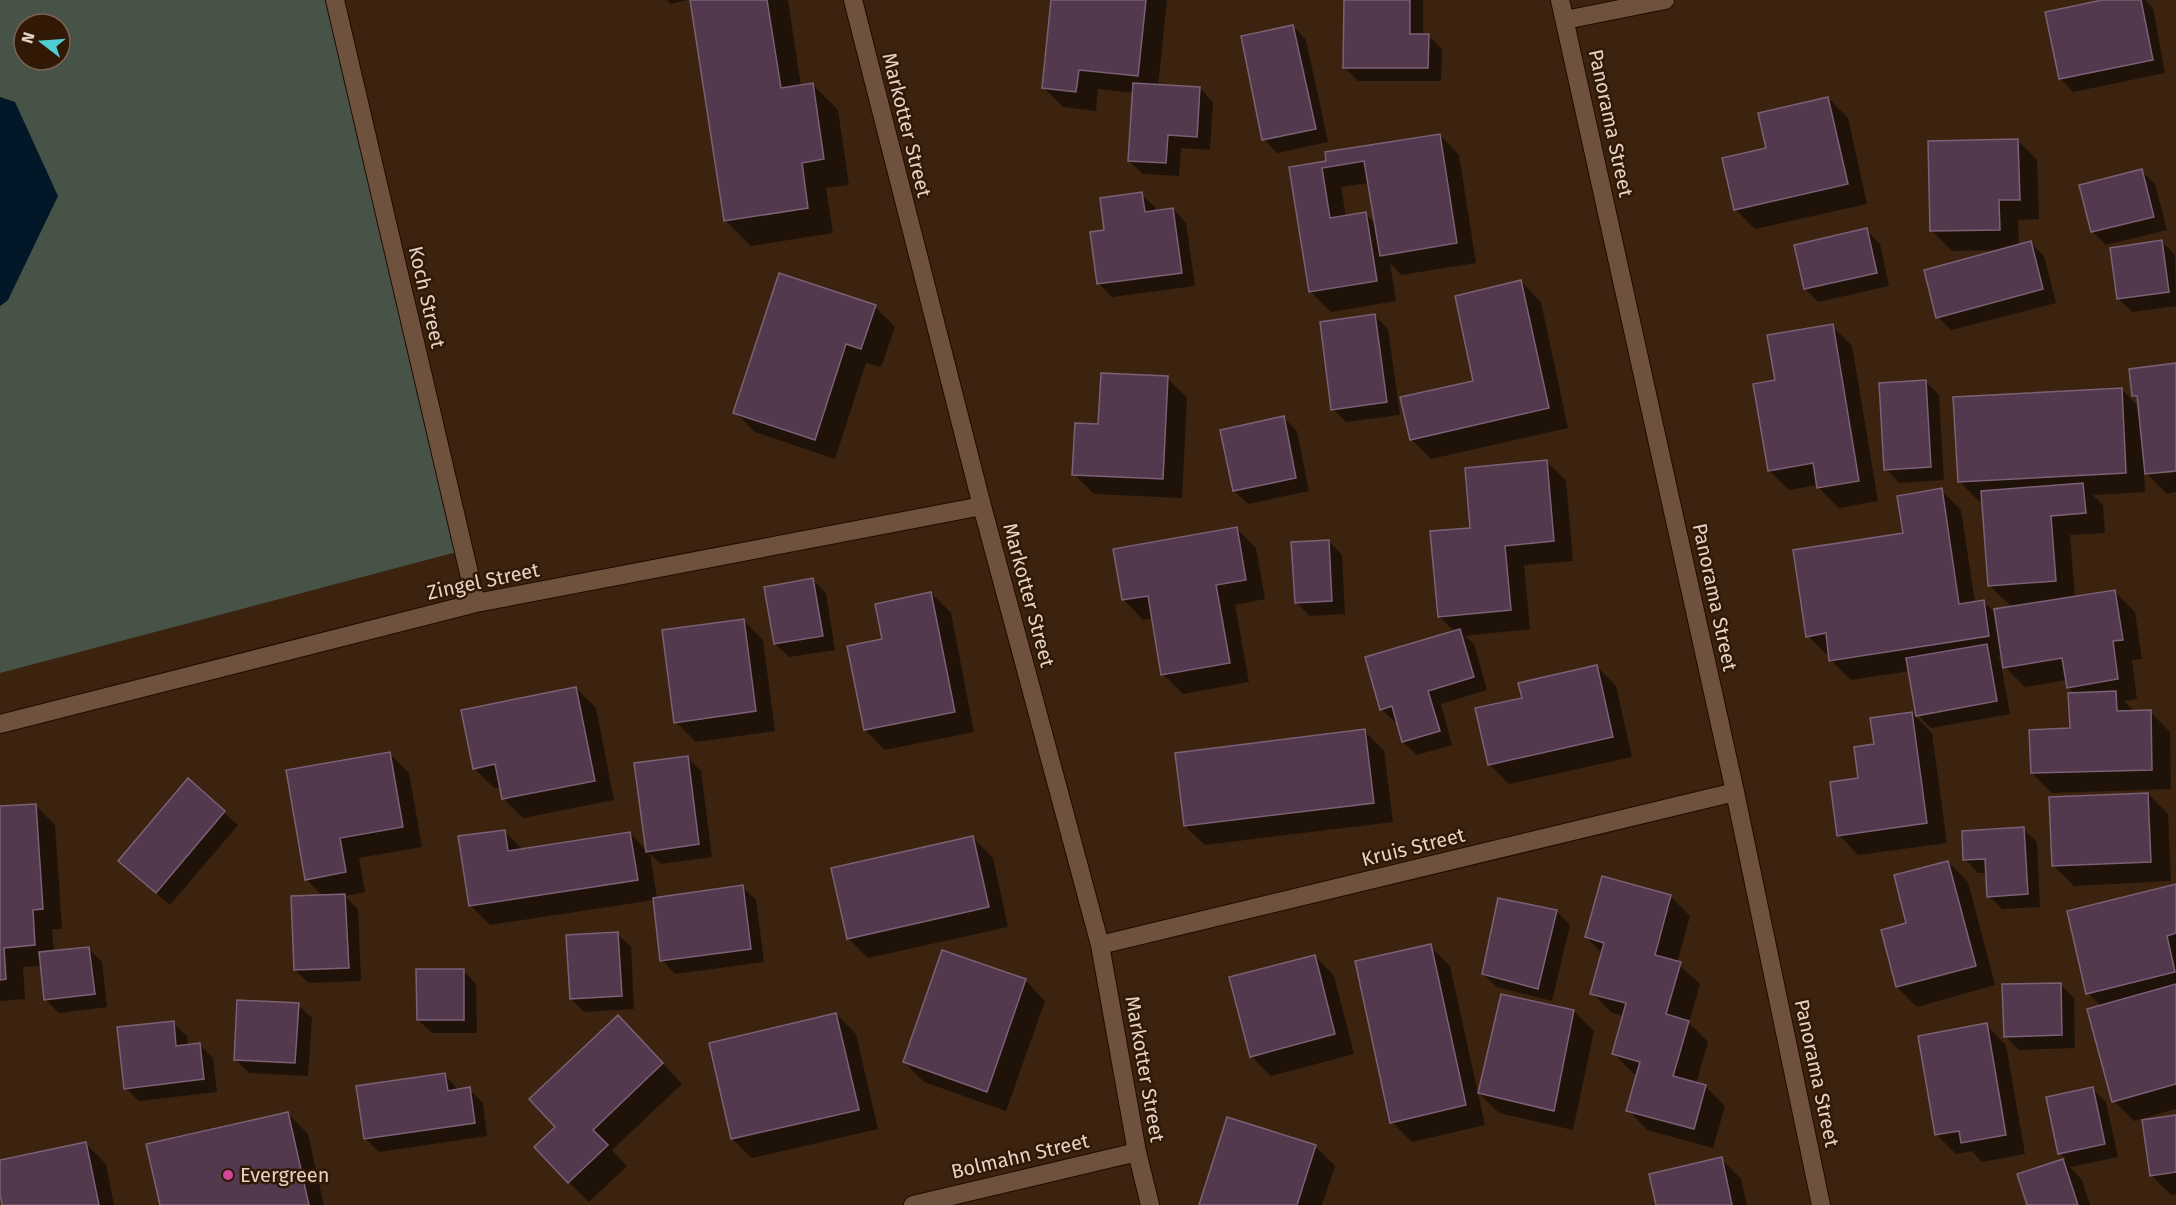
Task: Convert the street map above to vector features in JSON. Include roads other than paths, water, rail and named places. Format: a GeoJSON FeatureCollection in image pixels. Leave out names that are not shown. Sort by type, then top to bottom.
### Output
{"type":"FeatureCollection","features":[{"type":"Feature","properties":{"kind":"street","name":"Koch Street"},"geometry":{"type":"LineString","coordinates":[[335,0],[476,603]]}},
{"type":"Feature","properties":{"kind":"street","name":"Markotter Street"},"geometry":{"type":"LineString","coordinates":[[853,0],[982,506],[1100,945],[1137,1152],[1150,1205]]}},
{"type":"Feature","properties":{"kind":"street","name":"Panorama Street"},"geometry":{"type":"LineString","coordinates":[[1560,0],[1735,792],[1821,1205]]}},
{"type":"Feature","properties":{"kind":"street"},"geometry":{"type":"LineString","coordinates":[[1565,20],[1665,0]]}},
{"type":"Feature","properties":{"kind":"street","name":"Zingel Street"},"geometry":{"type":"LineString","coordinates":[[0,724],[476,603],[982,506]]}},
{"type":"Feature","properties":{"kind":"street","name":"Kruis Street"},"geometry":{"type":"LineString","coordinates":[[1100,945],[1735,792]]}},
{"type":"Feature","properties":{"kind":"street","name":"Bolmahn Street"},"geometry":{"type":"LineString","coordinates":[[913,1205],[1137,1152]]}},
{"type":"Feature","properties":{"kind":"water"},"geometry":{"type":"Polygon","coordinates":[[[0,97],[15,102],[58,196],[8,300],[0,306],[0,97]]]}},
{"type":"Feature","properties":{"kind":"place","name":"Evergreen"},"geometry":{"type":"Point","coordinates":[228,1175]}}]}
